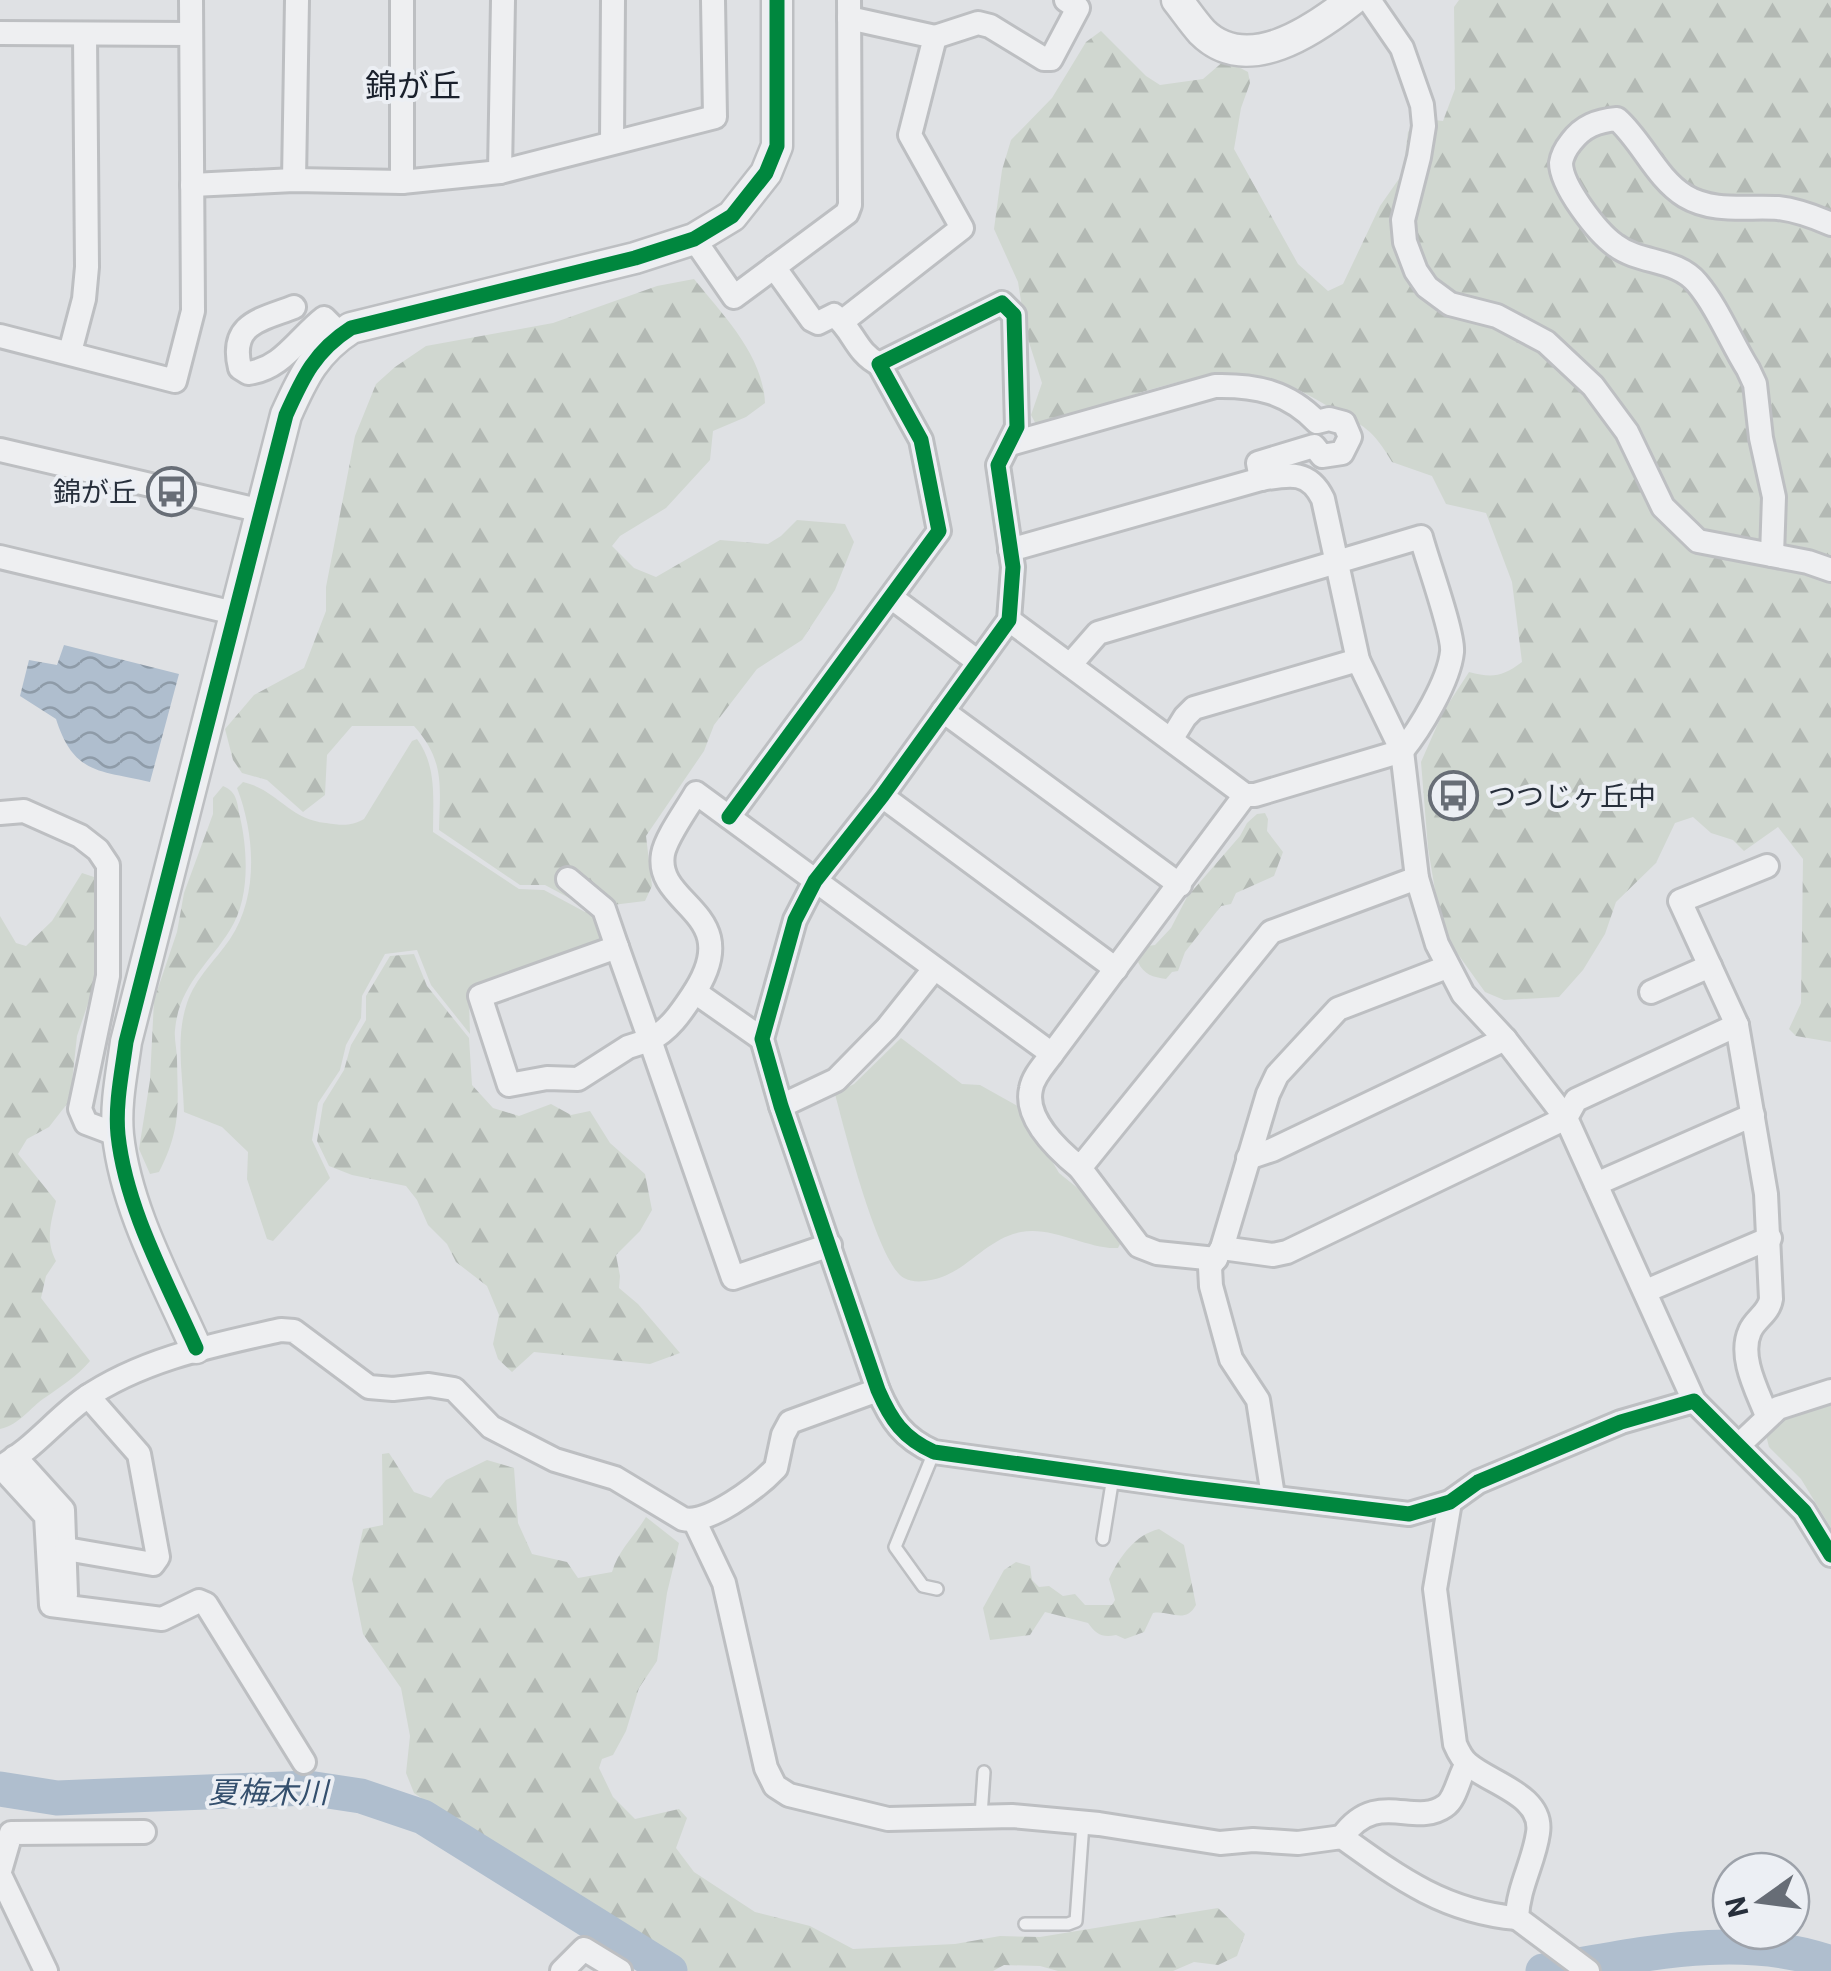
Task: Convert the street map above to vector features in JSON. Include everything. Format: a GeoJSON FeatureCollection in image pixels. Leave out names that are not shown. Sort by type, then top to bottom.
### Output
{"type":"FeatureCollection","features":[{"type":"Feature","properties":{"kind":"street"},"geometry":{"type":"LineString","coordinates":[[0,336],[175,380],[193,311],[191,0]]}},
{"type":"Feature","properties":{"kind":"street"},"geometry":{"type":"LineString","coordinates":[[294,180],[296,0]]}},
{"type":"Feature","properties":{"kind":"street"},"geometry":{"type":"LineString","coordinates":[[402,0],[402,182]]}},
{"type":"Feature","properties":{"kind":"street"},"geometry":{"type":"LineString","coordinates":[[500,172],[503,0]]}},
{"type":"Feature","properties":{"kind":"street"},"geometry":{"type":"LineString","coordinates":[[612,141],[613,0]]}},
{"type":"Feature","properties":{"kind":"street"},"geometry":{"type":"LineString","coordinates":[[192,185],[294,180],[402,182],[500,172],[715,118],[713,0]]}},
{"type":"Feature","properties":{"kind":"street"},"geometry":{"type":"LineString","coordinates":[[196,1348],[132,1198],[118,1135],[119,1091],[126,1042],[286,415],[304,375],[328,343],[351,328],[616,263],[694,240],[722,223],[750,196],[766,173],[777,146],[777,0]]}},
{"type":"Feature","properties":{"kind":"street"},"geometry":{"type":"LineString","coordinates":[[694,240],[734,297],[847,214],[849,9],[935,37],[978,23],[990,26],[1044,59],[1051,59],[1078,8],[1066,0]]}},
{"type":"Feature","properties":{"kind":"street"},"geometry":{"type":"LineString","coordinates":[[1177,0],[1204,34],[1239,50],[1269,49],[1319,26],[1352,0]]}},
{"type":"Feature","properties":{"kind":"street"},"geometry":{"type":"LineString","coordinates":[[1369,0],[1402,48],[1422,104],[1424,126],[1419,157],[1403,220],[1405,242],[1427,287],[1450,304],[1498,316],[1546,342],[1593,386],[1626,432],[1664,506],[1677,524],[1698,540],[1831,570]]}},
{"type":"Feature","properties":{"kind":"street"},"geometry":{"type":"LineString","coordinates":[[0,33],[191,34]]}},
{"type":"Feature","properties":{"kind":"street"},"geometry":{"type":"LineString","coordinates":[[70,352],[84,299],[87,267],[85,35]]}},
{"type":"Feature","properties":{"kind":"street"},"geometry":{"type":"LineString","coordinates":[[843,322],[962,228],[910,134],[935,37]]}},
{"type":"Feature","properties":{"kind":"street"},"geometry":{"type":"LineString","coordinates":[[1772,555],[1774,497],[1755,384],[1748,370],[1697,282],[1682,270],[1614,246],[1574,198],[1561,162],[1566,147],[1580,130],[1616,119],[1684,196],[1706,206],[1780,208],[1831,224]]}},
{"type":"Feature","properties":{"kind":"street"},"geometry":{"type":"LineString","coordinates":[[729,817],[939,532],[921,440],[878,364],[867,358],[843,322],[832,315],[818,322],[812,320],[774,267]]}},
{"type":"Feature","properties":{"kind":"street"},"geometry":{"type":"LineString","coordinates":[[878,364],[1002,303],[1014,315],[1017,427],[998,465],[1014,578],[1009,620],[882,796],[815,880],[795,920],[762,1039],[878,1390],[895,1425],[904,1435],[934,1452],[1393,1514],[1429,1510],[1450,1502],[1478,1482],[1622,1422],[1694,1400]]}},
{"type":"Feature","properties":{"kind":"street"},"geometry":{"type":"LineString","coordinates":[[294,307],[256,319],[247,326],[236,351],[240,368],[248,373],[276,365],[324,318],[341,335]]}},
{"type":"Feature","properties":{"kind":"street"},"geometry":{"type":"LineString","coordinates":[[1010,444],[1216,386],[1242,385],[1271,391],[1300,405],[1317,422]]}},
{"type":"Feature","properties":{"kind":"street"},"geometry":{"type":"LineString","coordinates":[[1337,420],[1344,424],[1350,437],[1345,450],[1338,455],[1322,456],[1311,436],[1317,422],[1337,420]]}},
{"type":"Feature","properties":{"kind":"street"},"geometry":{"type":"LineString","coordinates":[[1261,478],[1258,463],[1314,446]]}},
{"type":"Feature","properties":{"kind":"street"},"geometry":{"type":"LineString","coordinates":[[0,450],[262,511]]}},
{"type":"Feature","properties":{"kind":"street"},"geometry":{"type":"LineString","coordinates":[[1010,550],[1261,478],[1294,473],[1308,477],[1318,488],[1358,660],[1402,752],[1417,878],[1426,913],[1448,966],[1463,994],[1505,1039],[1566,1118],[1694,1400],[1804,1511],[1831,1555]]}},
{"type":"Feature","properties":{"kind":"street"},"geometry":{"type":"LineString","coordinates":[[1009,620],[1070,665],[1172,738],[1246,794],[1255,795],[1402,752],[1443,680],[1453,648],[1421,537],[1098,633],[1070,665]]}},
{"type":"Feature","properties":{"kind":"street"},"geometry":{"type":"LineString","coordinates":[[0,557],[234,614]]}},
{"type":"Feature","properties":{"kind":"street"},"geometry":{"type":"LineString","coordinates":[[892,598],[977,660]]}},
{"type":"Feature","properties":{"kind":"street"},"geometry":{"type":"LineString","coordinates":[[1172,738],[1194,708],[1358,660]]}},
{"type":"Feature","properties":{"kind":"street"},"geometry":{"type":"LineString","coordinates":[[942,710],[1180,885]]}},
{"type":"Feature","properties":{"kind":"street"},"geometry":{"type":"LineString","coordinates":[[617,948],[480,996],[509,1085],[548,1078],[578,1079],[628,1047],[669,1028],[695,992],[710,962],[710,947],[699,915],[673,890],[663,854],[696,793],[1052,1054]]}},
{"type":"Feature","properties":{"kind":"street"},"geometry":{"type":"LineString","coordinates":[[1246,794],[1031,1087],[1032,1106],[1058,1150],[1080,1168],[1139,1246],[1148,1252],[1287,1252],[1566,1118],[1576,1100],[1737,1025]]}},
{"type":"Feature","properties":{"kind":"street"},"geometry":{"type":"LineString","coordinates":[[882,796],[1116,969]]}},
{"type":"Feature","properties":{"kind":"street"},"geometry":{"type":"LineString","coordinates":[[0,812],[24,811],[80,836],[98,850],[108,865],[108,976],[80,1109],[86,1123],[118,1135]]}},
{"type":"Feature","properties":{"kind":"street"},"geometry":{"type":"LineString","coordinates":[[1767,866],[1680,901],[1737,1025],[1753,1116],[1770,1238],[1770,1306],[1750,1331],[1747,1347],[1750,1372],[1768,1416]]}},
{"type":"Feature","properties":{"kind":"street"},"geometry":{"type":"LineString","coordinates":[[568,878],[604,909],[733,1278],[830,1245]]}},
{"type":"Feature","properties":{"kind":"street"},"geometry":{"type":"LineString","coordinates":[[1080,1168],[1271,932],[1417,878]]}},
{"type":"Feature","properties":{"kind":"street"},"geometry":{"type":"LineString","coordinates":[[1273,1496],[1258,1400],[1231,1359],[1210,1267],[1219,1253],[1272,1083],[1330,1014],[1448,966]]}},
{"type":"Feature","properties":{"kind":"street"},"geometry":{"type":"LineString","coordinates":[[1651,992],[1710,966]]}},
{"type":"Feature","properties":{"kind":"street"},"geometry":{"type":"LineString","coordinates":[[781,1106],[836,1080],[887,1028],[934,969]]}},
{"type":"Feature","properties":{"kind":"street"},"geometry":{"type":"LineString","coordinates":[[695,992],[762,1039]]}},
{"type":"Feature","properties":{"kind":"street"},"geometry":{"type":"LineString","coordinates":[[1248,1158],[1505,1039]]}},
{"type":"Feature","properties":{"kind":"street"},"geometry":{"type":"LineString","coordinates":[[1596,1184],[1753,1116]]}},
{"type":"Feature","properties":{"kind":"street"},"geometry":{"type":"LineString","coordinates":[[1646,1291],[1770,1238]]}},
{"type":"Feature","properties":{"kind":"street"},"geometry":{"type":"LineString","coordinates":[[5,1464],[88,1396],[196,1348],[281,1330],[294,1331],[374,1389],[448,1386],[491,1426],[519,1443],[555,1460],[616,1478],[682,1519],[695,1522],[776,1468],[790,1422],[878,1390]]}},
{"type":"Feature","properties":{"kind":"street"},"geometry":{"type":"LineString","coordinates":[[1740,1444],[1768,1416],[1798,1399],[1831,1390]]}},
{"type":"Feature","properties":{"kind":"street"},"geometry":{"type":"LineString","coordinates":[[66,1550],[154,1564],[158,1557],[139,1454],[88,1396]]}},
{"type":"Feature","properties":{"kind":"street"},"geometry":{"type":"LineString","coordinates":[[5,1464],[59,1502],[66,1550],[66,1595]]}},
{"type":"Feature","properties":{"kind":"street"},"geometry":{"type":"LineString","coordinates":[[5,1464],[46,1516],[51,1605],[162,1619],[199,1601],[206,1604],[304,1762]]}},
{"type":"Feature","properties":{"kind":"street"},"geometry":{"type":"LineString","coordinates":[[1450,1502],[1435,1589],[1455,1744],[1467,1764],[1526,1802],[1535,1814],[1538,1834],[1518,1898],[1517,1918]]}},
{"type":"Feature","properties":{"kind":"street"},"geometry":{"type":"LineString","coordinates":[[695,1522],[724,1583],[766,1768],[774,1786],[811,1802],[888,1819],[982,1816],[1082,1823],[1220,1843],[1298,1843],[1342,1837],[1354,1823],[1381,1810],[1443,1808],[1452,1798],[1459,1774],[1467,1764]]}},
{"type":"Feature","properties":{"kind":"street"},"geometry":{"type":"LineString","coordinates":[[46,1971],[0,1873],[11,1833],[144,1832]]}},
{"type":"Feature","properties":{"kind":"street"},"geometry":{"type":"LineString","coordinates":[[1342,1837],[1428,1895],[1493,1916],[1517,1918],[1588,1971]]}},
{"type":"Feature","properties":{"kind":"street"},"geometry":{"type":"LineString","coordinates":[[562,1971],[584,1949],[620,1971]]}},
{"type":"Feature","properties":{"kind":"lane"},"geometry":{"type":"LineString","coordinates":[[934,1452],[895,1547],[923,1586],[937,1589]]}},
{"type":"Feature","properties":{"kind":"lane"},"geometry":{"type":"LineString","coordinates":[[1103,1540],[1113,1477]]}},
{"type":"Feature","properties":{"kind":"lane"},"geometry":{"type":"LineString","coordinates":[[982,1816],[984,1772]]}},
{"type":"Feature","properties":{"kind":"lane"},"geometry":{"type":"LineString","coordinates":[[1025,1924],[1068,1924],[1076,1920],[1082,1823]]}},
{"type":"Feature","properties":{"kind":"green space"},"geometry":{"type":"Polygon","coordinates":[[[1459,0],[1831,0],[1831,1042],[1796,1036],[1789,1029],[1801,1003],[1803,859],[1778,827],[1744,851],[1733,840],[1711,833],[1693,817],[1675,823],[1656,863],[1616,902],[1605,934],[1583,970],[1559,997],[1504,1000],[1485,992],[1442,932],[1428,848],[1421,762],[1443,712],[1469,672],[1497,675],[1522,662],[1512,582],[1486,513],[1446,504],[1432,476],[1392,462],[1360,424],[1298,389],[1261,376],[1208,376],[1179,382],[1038,428],[1031,415],[1042,383],[1026,333],[1018,282],[994,229],[1002,170],[1011,140],[1052,98],[1086,42],[1101,31],[1160,85],[1203,79],[1225,60],[1248,72],[1250,83],[1234,149],[1298,264],[1328,291],[1343,284],[1380,206],[1403,173],[1408,132],[1418,118],[1443,121],[1455,89],[1454,7],[1459,0]]]}},
{"type":"Feature","properties":{"kind":"green space"},"geometry":{"type":"Polygon","coordinates":[[[694,279],[749,352],[763,385],[765,403],[746,417],[713,431],[710,460],[666,508],[620,536],[612,546],[634,568],[656,577],[720,540],[768,544],[797,520],[845,524],[854,542],[835,590],[802,640],[757,669],[714,725],[704,751],[646,836],[652,886],[645,901],[588,908],[545,885],[520,885],[439,830],[436,762],[414,726],[352,726],[327,755],[325,795],[303,812],[267,780],[242,773],[233,760],[225,729],[254,695],[304,668],[326,611],[326,587],[355,436],[376,384],[426,346],[553,323],[657,286],[694,279]]]}},
{"type":"Feature","properties":{"kind":"green space"},"geometry":{"type":"Polygon","coordinates":[[[417,739],[431,772],[433,832],[519,889],[544,890],[585,912],[598,910],[608,945],[474,991],[469,1000],[470,1034],[431,985],[417,950],[385,954],[362,996],[361,1018],[346,1045],[340,1070],[318,1103],[312,1140],[330,1178],[273,1241],[267,1239],[247,1179],[248,1152],[222,1127],[184,1112],[183,1016],[195,985],[239,922],[250,884],[248,825],[237,788],[243,782],[255,786],[313,820],[354,823],[364,819],[412,741],[417,739]]]}},
{"type":"Feature","properties":{"kind":"green space"},"geometry":{"type":"Polygon","coordinates":[[[223,786],[234,795],[238,808],[245,845],[244,890],[230,930],[182,1000],[175,1033],[175,1130],[159,1172],[150,1174],[139,1149],[150,1080],[154,1000],[177,932],[184,893],[213,814],[213,798],[223,786]]]}},
{"type":"Feature","properties":{"kind":"green space"},"geometry":{"type":"Polygon","coordinates":[[[1265,813],[1267,831],[1283,852],[1274,876],[1236,893],[1231,904],[1221,906],[1185,952],[1178,971],[1166,979],[1146,973],[1138,962],[1148,946],[1155,945],[1171,928],[1187,897],[1247,823],[1257,814],[1265,813]]]}},
{"type":"Feature","properties":{"kind":"green space"},"geometry":{"type":"Polygon","coordinates":[[[82,873],[100,879],[99,971],[77,1036],[70,1100],[49,1127],[27,1139],[18,1154],[56,1201],[50,1239],[56,1261],[46,1276],[41,1298],[90,1361],[19,1420],[0,1429],[0,916],[16,943],[26,946],[52,921],[82,873]]]}},
{"type":"Feature","properties":{"kind":"green space"},"geometry":{"type":"Polygon","coordinates":[[[414,954],[427,986],[469,1038],[472,1085],[493,1108],[519,1116],[551,1104],[571,1115],[590,1111],[610,1143],[645,1174],[652,1210],[640,1231],[616,1255],[619,1288],[680,1353],[650,1364],[534,1352],[512,1372],[498,1359],[493,1344],[499,1315],[487,1286],[456,1262],[447,1244],[428,1225],[406,1186],[329,1166],[317,1141],[323,1104],[344,1070],[351,1045],[366,1020],[366,996],[390,956],[414,954]]]}},
{"type":"Feature","properties":{"kind":"green space"},"geometry":{"type":"Polygon","coordinates":[[[901,1038],[962,1084],[980,1085],[1021,1108],[1059,1173],[1085,1194],[1118,1232],[1118,1248],[1095,1246],[1046,1232],[1021,1232],[999,1240],[942,1277],[923,1281],[904,1278],[894,1267],[873,1223],[835,1094],[854,1084],[901,1038]]]}},
{"type":"Feature","properties":{"kind":"green space"},"geometry":{"type":"Polygon","coordinates":[[[1831,1399],[1831,1528],[1801,1479],[1769,1447],[1766,1435],[1796,1412],[1831,1399]]]}},
{"type":"Feature","properties":{"kind":"green space"},"geometry":{"type":"Polygon","coordinates":[[[389,1453],[414,1492],[431,1498],[446,1480],[487,1460],[514,1468],[518,1523],[532,1554],[567,1562],[578,1578],[612,1572],[646,1517],[679,1543],[657,1661],[639,1688],[626,1731],[613,1755],[602,1759],[599,1768],[613,1797],[635,1819],[679,1809],[687,1818],[676,1848],[694,1872],[755,1912],[810,1926],[853,1949],[955,1944],[1000,1936],[1040,1937],[1218,1908],[1245,1934],[1237,1956],[1218,1965],[1194,1962],[1173,1971],[1058,1971],[1004,1965],[993,1971],[688,1971],[681,1967],[582,1907],[414,1793],[406,1773],[410,1736],[401,1688],[363,1634],[352,1579],[363,1529],[383,1525],[382,1454],[389,1453]]]}},
{"type":"Feature","properties":{"kind":"green space"},"geometry":{"type":"Polygon","coordinates":[[[1159,1529],[1184,1545],[1196,1605],[1192,1611],[1177,1615],[1153,1613],[1144,1632],[1125,1639],[1103,1635],[1088,1623],[1045,1612],[1030,1635],[990,1640],[983,1608],[1004,1570],[1016,1562],[1030,1566],[1032,1580],[1039,1587],[1049,1586],[1063,1596],[1075,1594],[1085,1605],[1112,1605],[1115,1600],[1109,1579],[1118,1562],[1136,1541],[1159,1529]]]}},
{"type":"Feature","properties":{"kind":"water"},"geometry":{"type":"Polygon","coordinates":[[[64,645],[179,674],[150,782],[103,772],[80,760],[71,751],[56,719],[20,696],[29,660],[57,665],[64,645]]]}},
{"type":"Feature","properties":{"kind":"waterway","name":"夏梅木川"},"geometry":{"type":"LineString","coordinates":[[0,1789],[57,1798],[308,1788],[361,1796],[423,1817],[670,1971]]}},
{"type":"Feature","properties":{"kind":"waterway","name":"夏梅木川"},"geometry":{"type":"LineString","coordinates":[[1543,1971],[1651,1953],[1724,1947],[1796,1953],[1831,1963]]}},
{"type":"Feature","properties":{"kind":"cycle path"},"geometry":{"type":"LineString","coordinates":[[196,1348],[129,1190],[118,1135],[118,1100],[126,1042],[286,415],[311,366],[351,328],[635,258],[694,239],[732,216],[766,173],[777,146],[777,0]]}},
{"type":"Feature","properties":{"kind":"cycle path"},"geometry":{"type":"LineString","coordinates":[[729,817],[939,531],[921,440],[879,364],[1002,303],[1014,315],[1017,427],[998,465],[1013,567],[1009,620],[882,796],[815,881],[795,920],[762,1039],[878,1390],[893,1419],[914,1441],[934,1452],[1409,1514],[1450,1502],[1478,1482],[1621,1422],[1694,1401],[1804,1511],[1831,1555]]}},
{"type":"Feature","properties":{"kind":"place","name":"錦が丘"},"geometry":{"type":"Point","coordinates":[172,492]}},
{"type":"Feature","properties":{"kind":"place","name":"つつじヶ丘中"},"geometry":{"type":"Point","coordinates":[1453,796]}},
{"type":"Feature","properties":{"kind":"district","name":"錦が丘"},"geometry":{"type":"Point","coordinates":[413,86]}}]}
